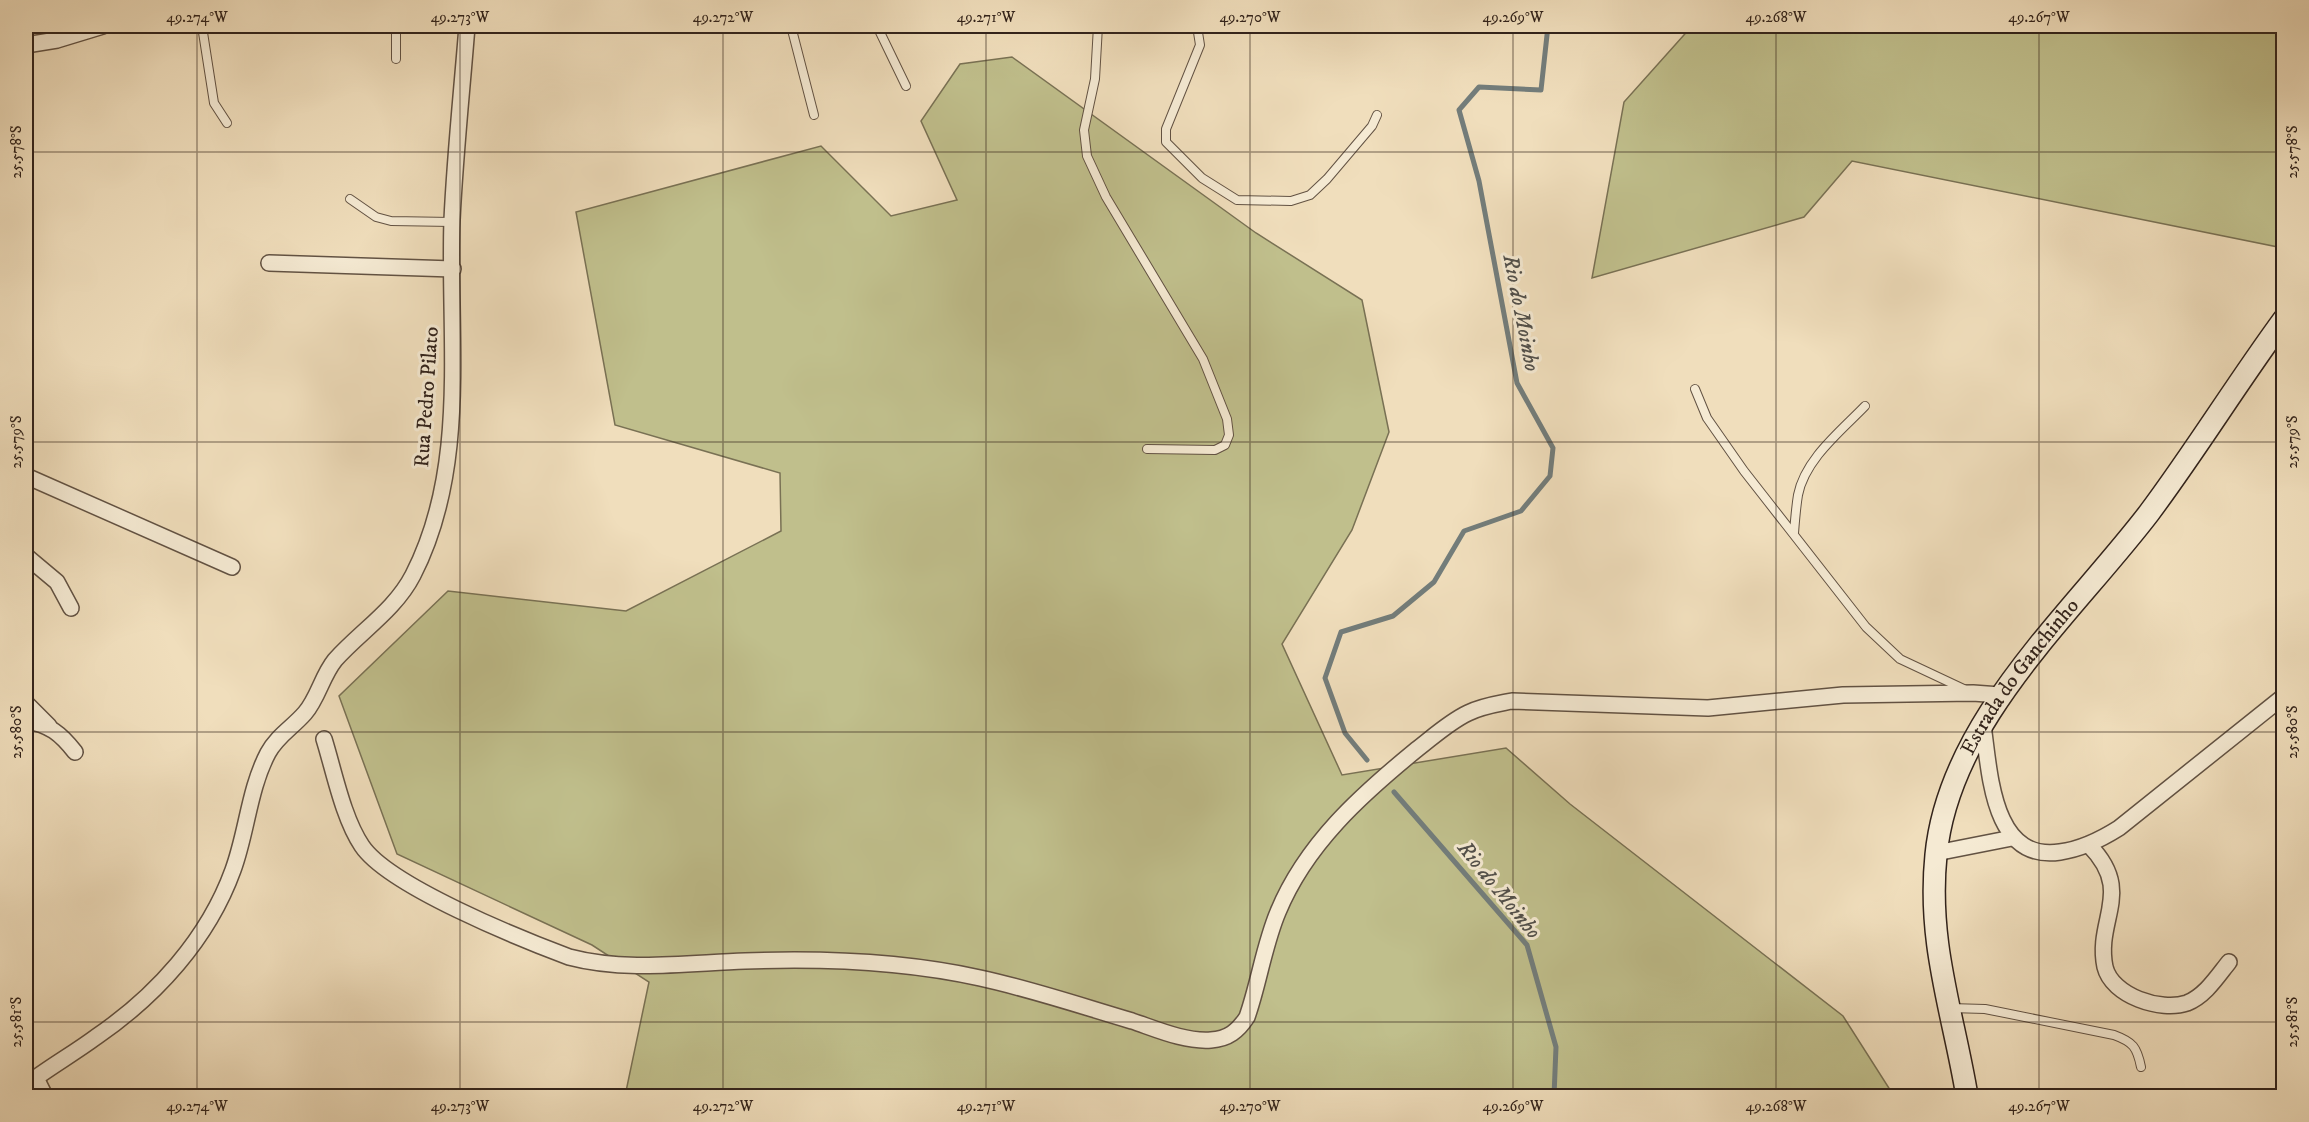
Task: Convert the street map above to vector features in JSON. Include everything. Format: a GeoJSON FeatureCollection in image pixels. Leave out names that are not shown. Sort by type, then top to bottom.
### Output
{"type":"FeatureCollection","features":[{"type":"Feature","properties":{"kind":"street"},"geometry":{"type":"LineString","coordinates":[[26,45],[57,40],[103,26]]}},
{"type":"Feature","properties":{"kind":"street","name":"Rua Pedro Pilato"},"geometry":{"type":"LineString","coordinates":[[31,1082],[98,1036],[140,1003],[183,958],[212,916],[233,870],[260,771],[269,751],[280,736],[308,711],[326,672],[336,659],[388,609],[412,578],[433,522],[446,460],[453,375],[452,222],[467,26]]}},
{"type":"Feature","properties":{"kind":"street"},"geometry":{"type":"LineString","coordinates":[[269,263],[453,269]]}},
{"type":"Feature","properties":{"kind":"street","name":"Estrada do Ganchinho"},"geometry":{"type":"LineString","coordinates":[[1967,1096],[1934,933],[1936,853],[1948,800],[1983,725],[2000,695],[2017,671],[2104,571],[2160,498],[2283,319]]}},
{"type":"Feature","properties":{"kind":"street"},"geometry":{"type":"LineString","coordinates":[[26,476],[232,567]]}},
{"type":"Feature","properties":{"kind":"street"},"geometry":{"type":"LineString","coordinates":[[26,556],[57,582],[71,608]]}},
{"type":"Feature","properties":{"kind":"street"},"geometry":{"type":"LineString","coordinates":[[324,739],[353,830],[362,847],[374,860],[414,887],[440,900],[569,957],[587,962],[626,965],[813,960],[925,968],[1017,987],[1178,1035],[1211,1040],[1226,1037],[1239,1029],[1247,1017],[1278,911],[1292,885],[1339,818],[1372,785],[1449,724],[1468,713],[1488,705],[1512,701],[1708,708],[1843,695],[1973,693],[2000,695]]}},
{"type":"Feature","properties":{"kind":"street"},"geometry":{"type":"LineString","coordinates":[[1983,725],[2001,819],[2012,838],[2024,848],[2039,853],[2069,851],[2089,846],[2119,828],[2283,696]]}},
{"type":"Feature","properties":{"kind":"street"},"geometry":{"type":"LineString","coordinates":[[26,703],[65,739],[75,752]]}},
{"type":"Feature","properties":{"kind":"street"},"geometry":{"type":"LineString","coordinates":[[26,721],[49,726]]}},
{"type":"Feature","properties":{"kind":"street"},"geometry":{"type":"LineString","coordinates":[[1936,853],[2012,838]]}},
{"type":"Feature","properties":{"kind":"street"},"geometry":{"type":"LineString","coordinates":[[2089,846],[2105,864],[2110,878],[2112,906],[2106,939],[2105,968],[2120,987],[2145,1001],[2161,1005],[2181,1004],[2199,996],[2229,962]]}},
{"type":"Feature","properties":{"kind":"street"},"geometry":{"type":"LineString","coordinates":[[31,1082],[45,1096]]}},
{"type":"Feature","properties":{"kind":"lane"},"geometry":{"type":"LineString","coordinates":[[202,26],[214,103],[227,123]]}},
{"type":"Feature","properties":{"kind":"lane"},"geometry":{"type":"LineString","coordinates":[[396,26],[396,59]]}},
{"type":"Feature","properties":{"kind":"lane"},"geometry":{"type":"LineString","coordinates":[[791,26],[814,115]]}},
{"type":"Feature","properties":{"kind":"lane"},"geometry":{"type":"LineString","coordinates":[[877,26],[906,86]]}},
{"type":"Feature","properties":{"kind":"lane"},"geometry":{"type":"LineString","coordinates":[[1098,26],[1095,79],[1084,130],[1087,156],[1106,197],[1203,359],[1227,419],[1229,435],[1225,445],[1215,450],[1148,449]]}},
{"type":"Feature","properties":{"kind":"lane"},"geometry":{"type":"LineString","coordinates":[[1197,26],[1200,45],[1166,129],[1166,142],[1202,178],[1237,200],[1291,201],[1310,195],[1328,179],[1372,126],[1377,115]]}},
{"type":"Feature","properties":{"kind":"lane"},"geometry":{"type":"LineString","coordinates":[[350,199],[376,217],[391,221],[452,222]]}},
{"type":"Feature","properties":{"kind":"lane"},"geometry":{"type":"LineString","coordinates":[[1695,389],[1707,418],[1866,627],[1900,659],[1973,693]]}},
{"type":"Feature","properties":{"kind":"lane"},"geometry":{"type":"LineString","coordinates":[[1794,533],[1798,493],[1809,469],[1825,448],[1865,406]]}},
{"type":"Feature","properties":{"kind":"lane"},"geometry":{"type":"LineString","coordinates":[[1948,1008],[1985,1010],[2114,1035],[2129,1040],[2138,1048],[2141,1067]]}},
{"type":"Feature","properties":{"kind":"shaded area"},"geometry":{"type":"Polygon","coordinates":[[[1692,26],[2283,26],[2283,248],[1852,161],[1804,217],[1592,278],[1624,102],[1692,26]]]}},
{"type":"Feature","properties":{"kind":"shaded area"},"geometry":{"type":"Polygon","coordinates":[[[1012,57],[1256,233],[1362,300],[1389,432],[1352,530],[1282,644],[1342,775],[1506,748],[1570,804],[1843,1016],[1894,1096],[625,1096],[649,982],[592,945],[397,854],[339,696],[448,591],[626,611],[781,531],[780,473],[615,425],[576,212],[821,146],[891,216],[957,200],[921,121],[960,64],[1012,57]]]}},
{"type":"Feature","properties":{"kind":"waterway","name":"Rio do Moinho"},"geometry":{"type":"LineString","coordinates":[[1367,760],[1345,733],[1325,678],[1341,632],[1393,616],[1434,582],[1464,531],[1521,511],[1550,476],[1553,448],[1517,383],[1479,181],[1459,110],[1479,87],[1541,90],[1548,26]]}},
{"type":"Feature","properties":{"kind":"waterway","name":"Rio do Moinho"},"geometry":{"type":"LineString","coordinates":[[1394,792],[1527,945],[1556,1047],[1554,1096]]}}]}
